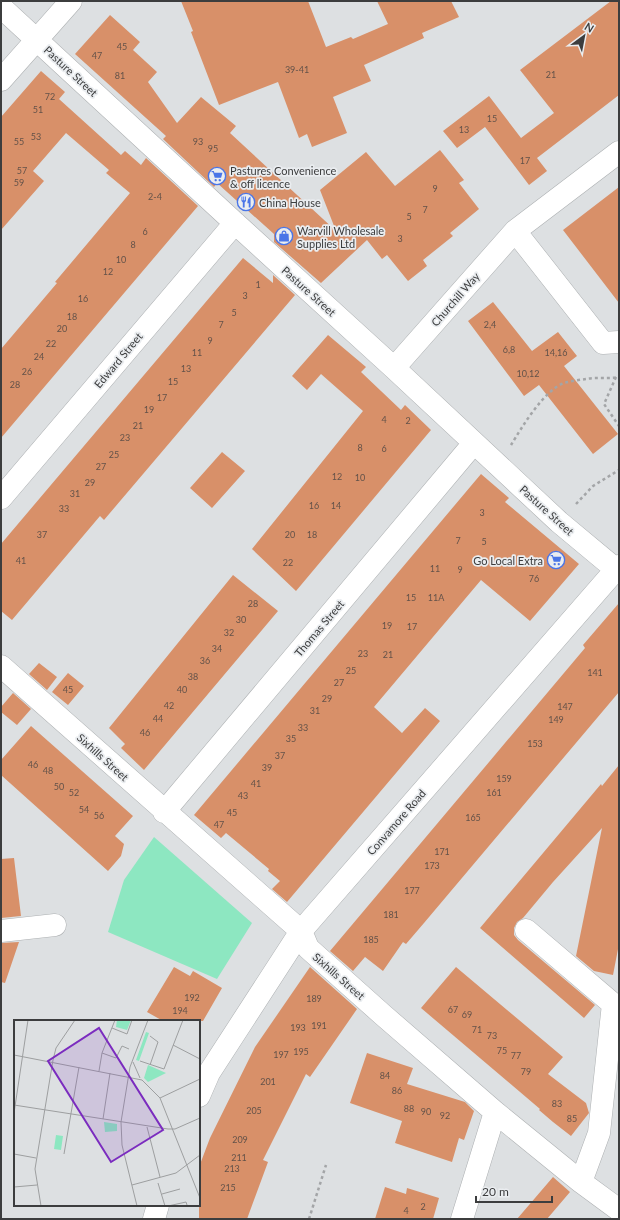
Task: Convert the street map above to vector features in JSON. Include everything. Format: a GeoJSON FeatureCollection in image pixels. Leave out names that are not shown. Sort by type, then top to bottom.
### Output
{"type":"FeatureCollection","features":[{"type":"Feature","properties":{"kind":"street"},"geometry":{"type":"LineString","coordinates":[[1,80],[71,1]]}},
{"type":"Feature","properties":{"kind":"street","name":"Pasture Street"},"geometry":{"type":"LineString","coordinates":[[1,7],[394,368],[559,522],[618,569]]}},
{"type":"Feature","properties":{"kind":"street","name":"Churchill Way"},"geometry":{"type":"LineString","coordinates":[[394,368],[515,231],[619,152]]}},
{"type":"Feature","properties":{"kind":"street","name":"Edward Street"},"geometry":{"type":"LineString","coordinates":[[1,498],[235,223]]}},
{"type":"Feature","properties":{"kind":"street"},"geometry":{"type":"LineString","coordinates":[[515,231],[603,343],[619,342]]}},
{"type":"Feature","properties":{"kind":"street","name":"Thomas Street"},"geometry":{"type":"LineString","coordinates":[[164,812],[474,443]]}},
{"type":"Feature","properties":{"kind":"street","name":"Convamore Road"},"geometry":{"type":"LineString","coordinates":[[200,1094],[209,1073],[272,978],[301,931],[618,569]]}},
{"type":"Feature","properties":{"kind":"street","name":"Sixhills Street"},"geometry":{"type":"LineString","coordinates":[[1,666],[164,812],[301,931],[308,948],[495,1112],[581,1182],[619,1210]]}},
{"type":"Feature","properties":{"kind":"street"},"geometry":{"type":"LineString","coordinates":[[1,931],[55,926]]}},
{"type":"Feature","properties":{"kind":"street"},"geometry":{"type":"LineString","coordinates":[[526,930],[613,1004],[599,1133],[581,1182]]}},
{"type":"Feature","properties":{"kind":"street"},"geometry":{"type":"LineString","coordinates":[[462,1219],[495,1112]]}},
{"type":"Feature","properties":{"kind":"street"},"geometry":{"type":"LineString","coordinates":[[154,1219],[158,1206]]}},
{"type":"Feature","properties":{"kind":"path"},"geometry":{"type":"LineString","coordinates":[[618,377],[604,404],[619,426]]}},
{"type":"Feature","properties":{"kind":"path"},"geometry":{"type":"LineString","coordinates":[[497,465],[526,420],[548,394],[563,383],[588,378],[608,379],[618,377]]}},
{"type":"Feature","properties":{"kind":"path"},"geometry":{"type":"LineString","coordinates":[[559,522],[593,486],[619,470]]}},
{"type":"Feature","properties":{"kind":"path"},"geometry":{"type":"LineString","coordinates":[[309,1219],[326,1165]]}},
{"type":"Feature","properties":{"kind":"green space"},"geometry":{"type":"Polygon","coordinates":[[[154,837],[252,923],[217,979],[108,932],[124,880],[154,837]]]}},
{"type":"Feature","properties":{"kind":"building"},"geometry":{"type":"Polygon","coordinates":[[[181,1],[308,1],[326,47],[351,37],[353,39],[388,24],[377,1],[451,1],[459,17],[422,33],[424,38],[364,65],[371,81],[333,97],[347,133],[312,147],[307,134],[299,138],[278,82],[219,105],[191,32],[193,31],[181,1]]]}},
{"type":"Feature","properties":{"kind":"building"},"geometry":{"type":"Polygon","coordinates":[[[611,1],[619,1],[619,95],[537,158],[547,171],[529,185],[485,127],[457,148],[443,131],[489,96],[521,138],[554,113],[520,70],[611,1]]]}},
{"type":"Feature","properties":{"kind":"building"},"geometry":{"type":"Polygon","coordinates":[[[110,15],[140,42],[133,50],[157,72],[148,82],[177,123],[201,97],[236,126],[230,133],[336,231],[320,190],[366,152],[395,186],[440,150],[464,180],[459,183],[479,209],[450,233],[453,236],[423,260],[427,266],[408,281],[387,255],[382,259],[367,240],[321,283],[274,242],[274,234],[217,183],[214,187],[163,139],[166,136],[75,54],[110,15]]]}},
{"type":"Feature","properties":{"kind":"building"},"geometry":{"type":"Polygon","coordinates":[[[41,71],[65,92],[59,99],[121,155],[125,151],[141,165],[146,158],[198,206],[1,438],[1,349],[130,193],[106,173],[109,170],[66,133],[33,171],[44,181],[1,230],[1,117],[41,71]]]}},
{"type":"Feature","properties":{"kind":"building"},"geometry":{"type":"Polygon","coordinates":[[[619,187],[619,303],[563,230],[619,187]]]}},
{"type":"Feature","properties":{"kind":"building"},"geometry":{"type":"Polygon","coordinates":[[[243,258],[273,283],[273,275],[295,295],[104,520],[100,516],[12,620],[1,611],[1,544],[243,258]]]}},
{"type":"Feature","properties":{"kind":"building"},"geometry":{"type":"Polygon","coordinates":[[[493,302],[532,351],[558,332],[577,356],[564,366],[618,434],[593,454],[539,385],[524,396],[468,321],[493,302]]]}},
{"type":"Feature","properties":{"kind":"building"},"geometry":{"type":"Polygon","coordinates":[[[328,335],[366,367],[361,372],[401,410],[405,405],[431,430],[296,591],[252,549],[363,411],[321,374],[307,390],[292,376],[328,335]]]}},
{"type":"Feature","properties":{"kind":"building"},"geometry":{"type":"Polygon","coordinates":[[[222,452],[245,471],[212,508],[190,488],[222,452]]]}},
{"type":"Feature","properties":{"kind":"building"},"geometry":{"type":"Polygon","coordinates":[[[481,474],[509,498],[505,502],[579,564],[530,621],[481,580],[374,707],[402,733],[425,708],[440,721],[287,902],[272,889],[280,881],[268,871],[269,869],[226,833],[221,838],[194,815],[481,474]]]}},
{"type":"Feature","properties":{"kind":"building"},"geometry":{"type":"Polygon","coordinates":[[[233,575],[278,611],[144,770],[121,748],[125,744],[109,728],[233,575]]]}},
{"type":"Feature","properties":{"kind":"building"},"geometry":{"type":"Polygon","coordinates":[[[619,603],[619,692],[406,944],[403,942],[383,971],[365,957],[353,971],[330,951],[585,648],[583,645],[619,603]]]}},
{"type":"Feature","properties":{"kind":"building"},"geometry":{"type":"Polygon","coordinates":[[[39,663],[57,677],[47,690],[29,674],[39,663]]]}},
{"type":"Feature","properties":{"kind":"building"},"geometry":{"type":"Polygon","coordinates":[[[68,673],[84,686],[68,705],[52,692],[68,673]]]}},
{"type":"Feature","properties":{"kind":"building"},"geometry":{"type":"Polygon","coordinates":[[[13,693],[31,709],[17,725],[1,712],[1,707],[13,693]]]}},
{"type":"Feature","properties":{"kind":"building"},"geometry":{"type":"Polygon","coordinates":[[[31,726],[133,816],[115,836],[124,844],[121,856],[108,871],[1,775],[1,760],[31,726]]]}},
{"type":"Feature","properties":{"kind":"building"},"geometry":{"type":"Polygon","coordinates":[[[619,765],[619,944],[613,975],[594,971],[576,956],[602,828],[553,882],[523,918],[517,922],[514,928],[514,935],[518,940],[595,1005],[584,1018],[480,928],[601,784],[602,786],[619,765]]]}},
{"type":"Feature","properties":{"kind":"building"},"geometry":{"type":"Polygon","coordinates":[[[14,858],[21,916],[1,918],[1,859],[14,858]]]}},
{"type":"Feature","properties":{"kind":"building"},"geometry":{"type":"Polygon","coordinates":[[[19,942],[5,983],[1,982],[1,943],[19,942]]]}},
{"type":"Feature","properties":{"kind":"building"},"geometry":{"type":"Polygon","coordinates":[[[174,967],[190,976],[193,971],[222,988],[203,1021],[161,1020],[147,1012],[174,967]]]}},
{"type":"Feature","properties":{"kind":"building"},"geometry":{"type":"Polygon","coordinates":[[[310,967],[357,1009],[310,1077],[306,1074],[263,1160],[268,1162],[247,1219],[199,1219],[200,1164],[210,1138],[255,1047],[310,967]]]}},
{"type":"Feature","properties":{"kind":"building"},"geometry":{"type":"Polygon","coordinates":[[[456,967],[563,1057],[548,1074],[586,1103],[589,1113],[571,1136],[421,1008],[456,967]]]}},
{"type":"Feature","properties":{"kind":"building"},"geometry":{"type":"Polygon","coordinates":[[[367,1053],[413,1068],[407,1084],[465,1102],[474,1111],[464,1140],[459,1138],[452,1162],[395,1143],[402,1121],[350,1103],[367,1053]]]}},
{"type":"Feature","properties":{"kind":"building"},"geometry":{"type":"Polygon","coordinates":[[[553,1177],[570,1192],[547,1219],[517,1219],[553,1177]]]}},
{"type":"Feature","properties":{"kind":"building"},"geometry":{"type":"Polygon","coordinates":[[[385,1187],[406,1194],[407,1188],[439,1198],[433,1219],[375,1219],[385,1187]]]}},
{"type":"Feature","properties":{"kind":"place","name":"Pastures Convenience & off licence"},"geometry":{"type":"Point","coordinates":[217,176]}},
{"type":"Feature","properties":{"kind":"place","name":"China House"},"geometry":{"type":"Point","coordinates":[246,202]}},
{"type":"Feature","properties":{"kind":"place","name":"Warvill Wholesale Supplies Ltd"},"geometry":{"type":"Point","coordinates":[284,236]}},
{"type":"Feature","properties":{"kind":"place","name":"Go Local Extra"},"geometry":{"type":"Point","coordinates":[556,560]}}]}
